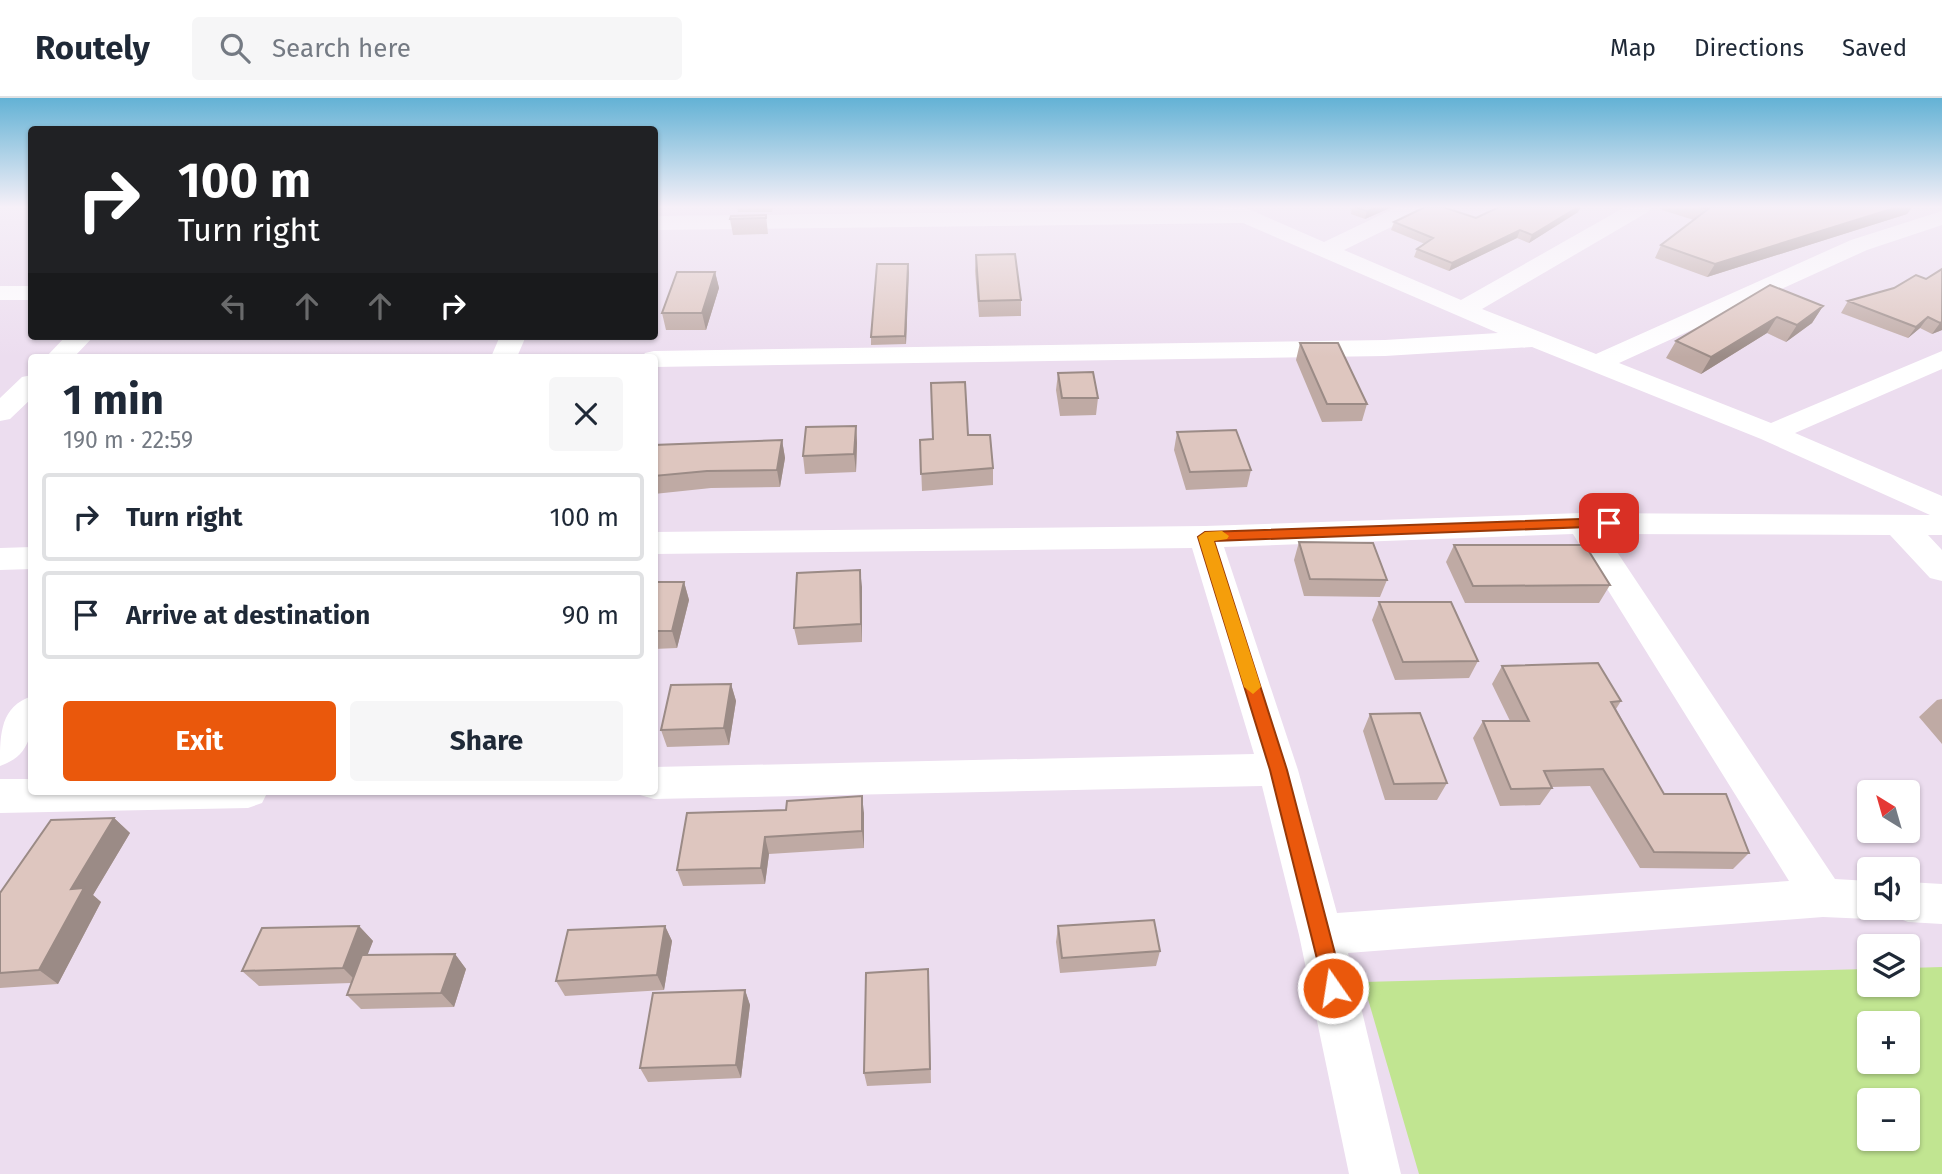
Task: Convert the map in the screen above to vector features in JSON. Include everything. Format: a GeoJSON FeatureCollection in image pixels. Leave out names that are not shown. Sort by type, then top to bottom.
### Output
{"type":"FeatureCollection","features":[{"type":"Feature","properties":{"kind":"street"},"geometry":{"type":"LineString","coordinates":[[1341,257],[1534,340],[1771,433],[1942,508]]}},
{"type":"Feature","properties":{"kind":"street"},"geometry":{"type":"LineString","coordinates":[[1462,310],[1553,257]]}},
{"type":"Feature","properties":{"kind":"street"},"geometry":{"type":"LineString","coordinates":[[1598,363],[1832,257]]}},
{"type":"Feature","properties":{"kind":"street"},"geometry":{"type":"LineString","coordinates":[[0,293],[28,293]]}},
{"type":"Feature","properties":{"kind":"street"},"geometry":{"type":"LineString","coordinates":[[62,354],[77,340]]}},
{"type":"Feature","properties":{"kind":"street"},"geometry":{"type":"LineString","coordinates":[[658,359],[1385,348],[1534,340]]}},
{"type":"Feature","properties":{"kind":"street"},"geometry":{"type":"LineString","coordinates":[[1771,433],[1942,359]]}},
{"type":"Feature","properties":{"kind":"street"},"geometry":{"type":"LineString","coordinates":[[0,413],[28,387]]}},
{"type":"Feature","properties":{"kind":"street"},"geometry":{"type":"LineString","coordinates":[[1583,523],[1823,898]]}},
{"type":"Feature","properties":{"kind":"street"},"geometry":{"type":"LineString","coordinates":[[658,543],[1205,537],[1583,523],[1942,525]]}},
{"type":"Feature","properties":{"kind":"street"},"geometry":{"type":"LineString","coordinates":[[1899,526],[1942,570]]}},
{"type":"Feature","properties":{"kind":"street"},"geometry":{"type":"LineString","coordinates":[[1205,537],[1279,770],[1321,935],[1375,1174]]}},
{"type":"Feature","properties":{"kind":"street"},"geometry":{"type":"LineString","coordinates":[[0,559],[28,558]]}},
{"type":"Feature","properties":{"kind":"street"},"geometry":{"type":"LineString","coordinates":[[0,750],[28,715]]}},
{"type":"Feature","properties":{"kind":"street"},"geometry":{"type":"LineString","coordinates":[[658,783],[1279,770]]}},
{"type":"Feature","properties":{"kind":"street"},"geometry":{"type":"LineString","coordinates":[[0,796],[50,795]]}},
{"type":"Feature","properties":{"kind":"street"},"geometry":{"type":"LineString","coordinates":[[1321,935],[1823,898],[1857,899]]}},
{"type":"Feature","properties":{"kind":"street"},"geometry":{"type":"LineString","coordinates":[[1920,903],[1942,904]]}},
{"type":"Feature","properties":{"kind":"green space"},"geometry":{"type":"Polygon","coordinates":[[[1942,967],[1942,1174],[1419,1174],[1363,982],[1857,969],[1857,997],[1920,997],[1920,968],[1942,967]]]}},
{"type":"Feature","properties":{"kind":"building"},"geometry":{"type":"Polygon","coordinates":[[[976,257],[1015,257],[1021,300],[979,301],[976,257]]]}},
{"type":"Feature","properties":{"kind":"building"},"geometry":{"type":"Polygon","coordinates":[[[1438,257],[1464,257],[1452,263],[1438,257]]]}},
{"type":"Feature","properties":{"kind":"building"},"geometry":{"type":"Polygon","coordinates":[[[1696,257],[1737,257],[1715,264],[1696,257]]]}},
{"type":"Feature","properties":{"kind":"building"},"geometry":{"type":"Polygon","coordinates":[[[877,264],[908,264],[905,336],[871,337],[877,264]]]}},
{"type":"Feature","properties":{"kind":"building"},"geometry":{"type":"Polygon","coordinates":[[[1942,269],[1940,323],[1928,317],[1916,327],[1848,301],[1894,288],[1916,275],[1926,279],[1942,269]]]}},
{"type":"Feature","properties":{"kind":"building"},"geometry":{"type":"Polygon","coordinates":[[[677,272],[715,272],[702,313],[662,313],[677,272]]]}},
{"type":"Feature","properties":{"kind":"building"},"geometry":{"type":"Polygon","coordinates":[[[1770,285],[1823,306],[1797,325],[1777,317],[1711,357],[1676,341],[1770,285]]]}},
{"type":"Feature","properties":{"kind":"building"},"geometry":{"type":"Polygon","coordinates":[[[1300,343],[1338,343],[1367,404],[1327,404],[1300,343]]]}},
{"type":"Feature","properties":{"kind":"building"},"geometry":{"type":"Polygon","coordinates":[[[1093,372],[1098,398],[1062,398],[1058,373],[1093,372]]]}},
{"type":"Feature","properties":{"kind":"building"},"geometry":{"type":"Polygon","coordinates":[[[965,382],[968,435],[990,435],[993,468],[921,474],[920,440],[933,439],[931,383],[965,382]]]}},
{"type":"Feature","properties":{"kind":"building"},"geometry":{"type":"Polygon","coordinates":[[[856,426],[854,454],[803,456],[806,427],[856,426]]]}},
{"type":"Feature","properties":{"kind":"building"},"geometry":{"type":"Polygon","coordinates":[[[1236,430],[1251,470],[1190,472],[1177,432],[1236,430]]]}},
{"type":"Feature","properties":{"kind":"building"},"geometry":{"type":"Polygon","coordinates":[[[782,440],[777,470],[707,471],[658,476],[658,445],[782,440]]]}},
{"type":"Feature","properties":{"kind":"building"},"geometry":{"type":"Polygon","coordinates":[[[1299,542],[1373,543],[1387,580],[1310,579],[1299,542]]]}},
{"type":"Feature","properties":{"kind":"building"},"geometry":{"type":"Polygon","coordinates":[[[1454,545],[1585,545],[1610,585],[1473,586],[1454,545]]]}},
{"type":"Feature","properties":{"kind":"building"},"geometry":{"type":"Polygon","coordinates":[[[860,570],[861,624],[794,628],[797,573],[860,570]]]}},
{"type":"Feature","properties":{"kind":"building"},"geometry":{"type":"Polygon","coordinates":[[[658,582],[684,582],[672,631],[658,631],[658,582]]]}},
{"type":"Feature","properties":{"kind":"building"},"geometry":{"type":"Polygon","coordinates":[[[1379,602],[1451,602],[1478,661],[1403,662],[1379,602]]]}},
{"type":"Feature","properties":{"kind":"building"},"geometry":{"type":"Polygon","coordinates":[[[1598,663],[1621,701],[1611,702],[1664,794],[1726,794],[1749,853],[1654,852],[1603,769],[1544,771],[1552,788],[1511,789],[1483,721],[1529,721],[1502,666],[1598,663]]]}},
{"type":"Feature","properties":{"kind":"building"},"geometry":{"type":"Polygon","coordinates":[[[731,684],[724,728],[661,730],[671,685],[731,684]]]}},
{"type":"Feature","properties":{"kind":"building"},"geometry":{"type":"Polygon","coordinates":[[[1420,713],[1447,783],[1394,784],[1370,714],[1420,713]]]}},
{"type":"Feature","properties":{"kind":"building"},"geometry":{"type":"Polygon","coordinates":[[[862,796],[862,831],[765,837],[761,868],[677,870],[687,813],[786,810],[787,801],[862,796]]]}},
{"type":"Feature","properties":{"kind":"building"},"geometry":{"type":"Polygon","coordinates":[[[114,818],[71,889],[84,888],[39,970],[0,973],[0,893],[51,820],[114,818]]]}},
{"type":"Feature","properties":{"kind":"building"},"geometry":{"type":"Polygon","coordinates":[[[1154,920],[1160,951],[1062,958],[1058,926],[1154,920]]]}},
{"type":"Feature","properties":{"kind":"building"},"geometry":{"type":"Polygon","coordinates":[[[359,926],[343,968],[242,971],[262,928],[359,926]]]}},
{"type":"Feature","properties":{"kind":"building"},"geometry":{"type":"Polygon","coordinates":[[[665,926],[657,975],[556,981],[568,930],[665,926]]]}},
{"type":"Feature","properties":{"kind":"building"},"geometry":{"type":"Polygon","coordinates":[[[455,954],[441,993],[347,995],[362,955],[455,954]]]}},
{"type":"Feature","properties":{"kind":"building"},"geometry":{"type":"Polygon","coordinates":[[[928,969],[930,1069],[864,1073],[866,973],[928,969]]]}},
{"type":"Feature","properties":{"kind":"building"},"geometry":{"type":"Polygon","coordinates":[[[745,990],[736,1065],[640,1068],[653,993],[745,990]]]}},
{"type":"Feature","properties":{"kind":"slow traffic"},"geometry":{"type":"LineString","coordinates":[[1222,536],[1205,537],[1253,687]]}},
{"type":"Feature","properties":{"kind":"route"},"geometry":{"type":"LineString","coordinates":[[1333,988],[1279,770],[1205,537],[1609,523]]}}]}
